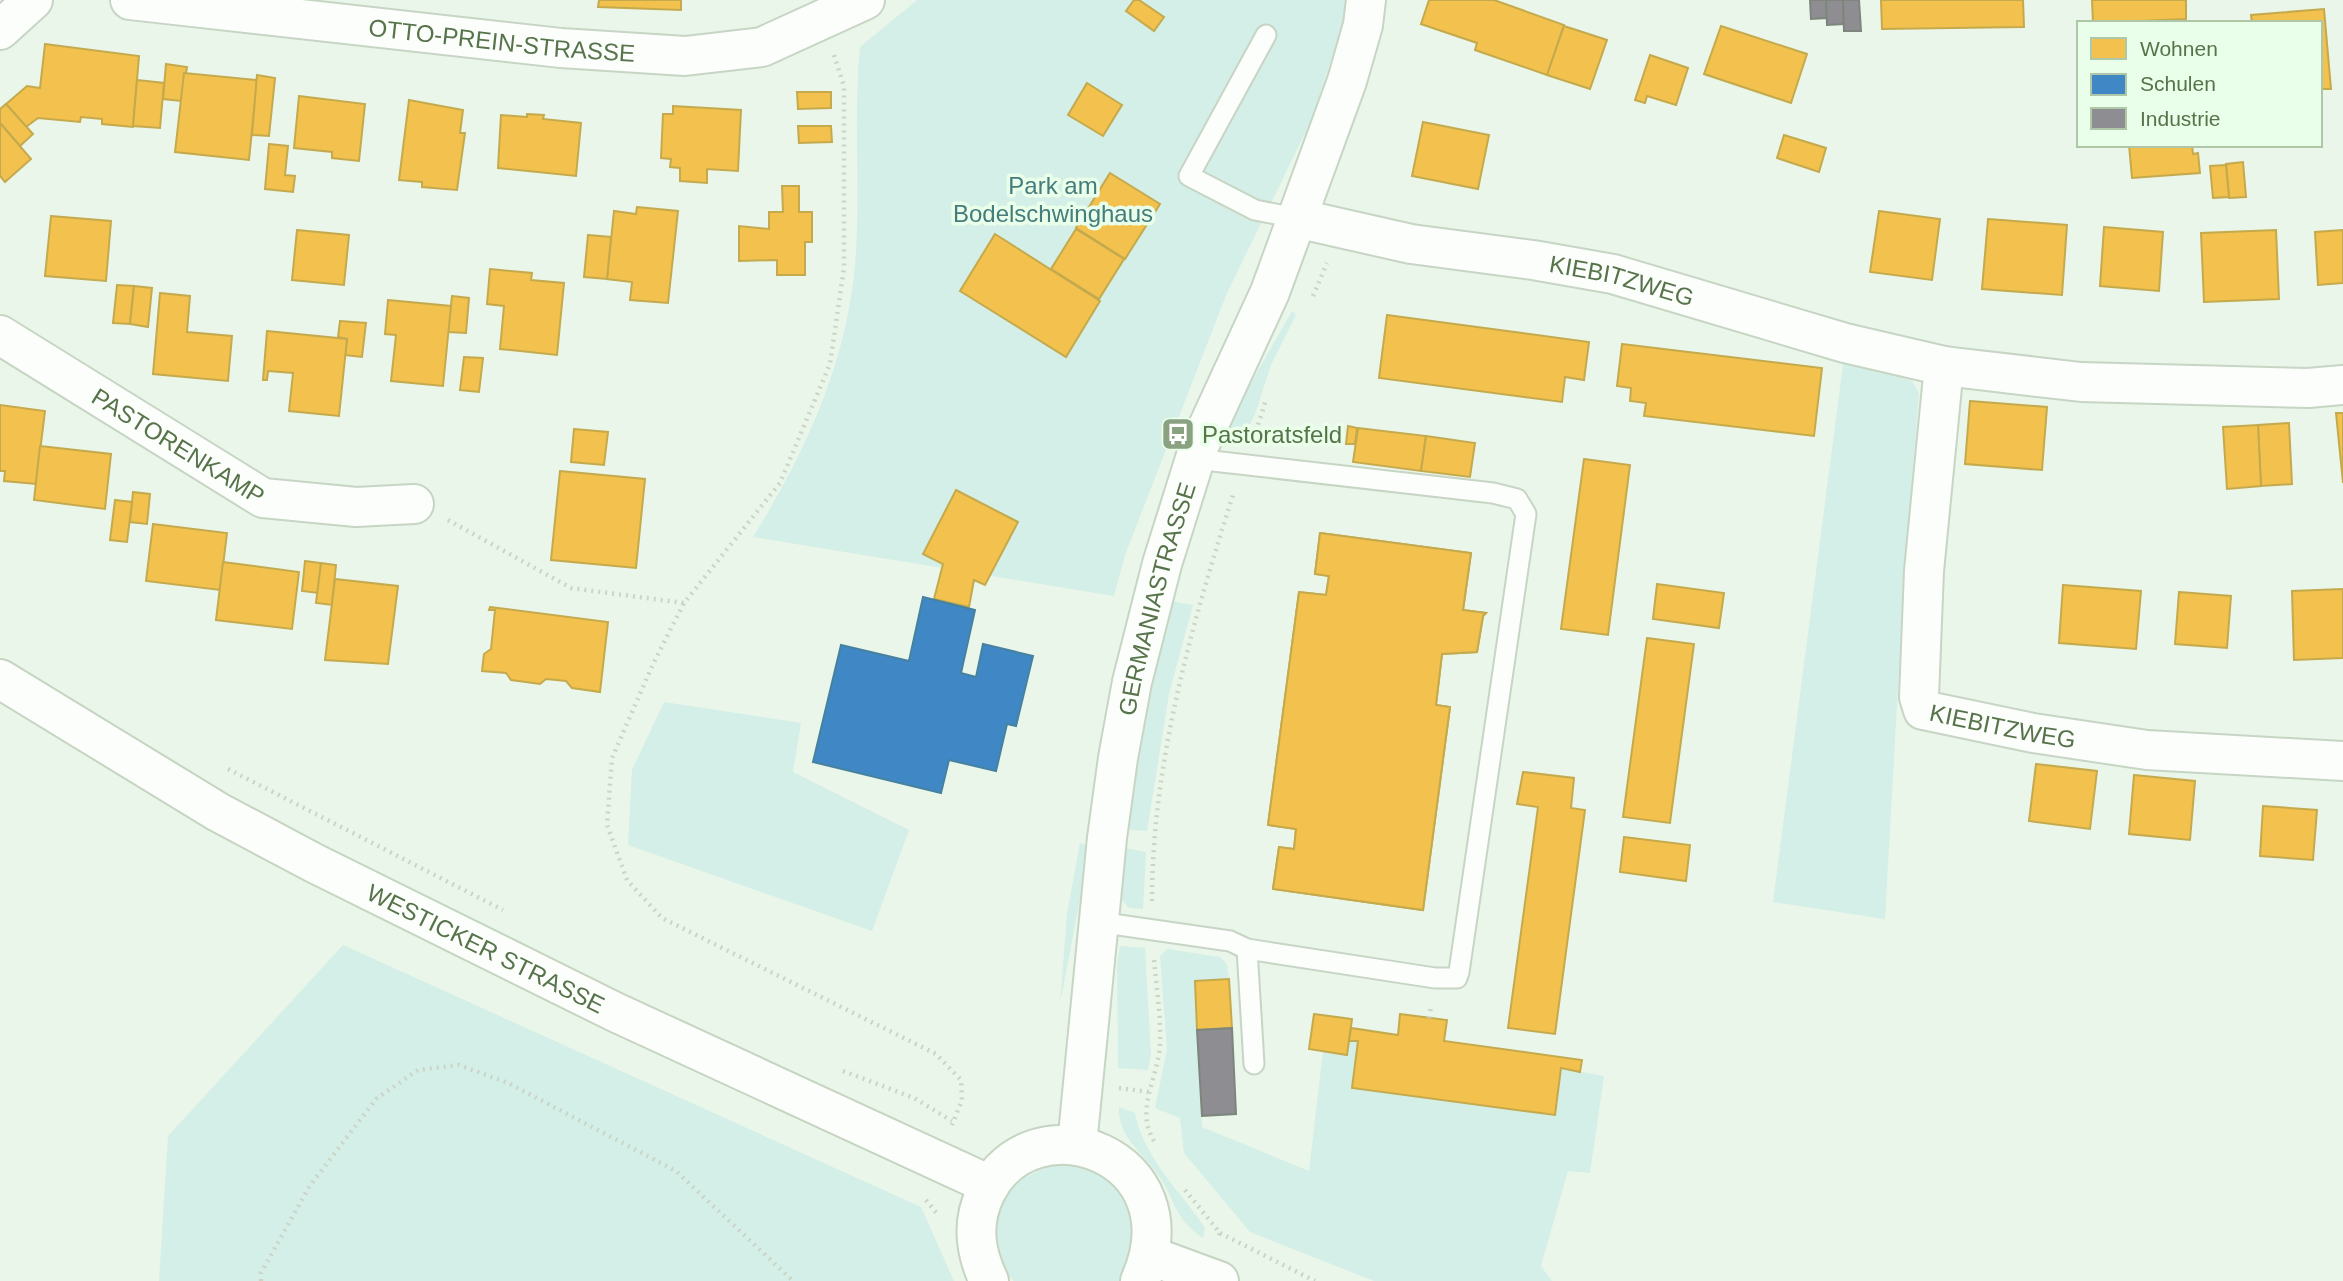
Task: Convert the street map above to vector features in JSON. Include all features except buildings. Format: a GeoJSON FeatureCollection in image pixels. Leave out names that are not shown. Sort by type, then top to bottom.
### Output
{"type":"FeatureCollection","features":[{"type":"Feature","properties":{"kind":"street"},"geometry":{"type":"LineString","coordinates":[[0,30],[33,0]]}},
{"type":"Feature","properties":{"kind":"street","name":"OTTO-PREIN-STRASSE"},"geometry":{"type":"LineString","coordinates":[[130,0],[561,48],[685,56],[762,47],[865,0]]}},
{"type":"Feature","properties":{"kind":"street","name":"GERMANIASTRASSE"},"geometry":{"type":"LineString","coordinates":[[1077,1145],[1098,922],[1126,711],[1162,564],[1195,459],[1270,292],[1347,81],[1363,25],[1366,0]]}},
{"type":"Feature","properties":{"kind":"street","name":"KIEBITZWEG"},"geometry":{"type":"LineString","coordinates":[[1296,218],[1411,244],[1613,274],[1845,343],[1944,366],[2081,382],[2308,388],[2343,385]]}},
{"type":"Feature","properties":{"kind":"street","name":"PASTORENKAMP"},"geometry":{"type":"LineString","coordinates":[[0,335],[262,498],[356,507],[414,504]]}},
{"type":"Feature","properties":{"kind":"street","name":"KIEBITZWEG"},"geometry":{"type":"LineString","coordinates":[[1944,366],[1923,571],[1919,697],[1923,710],[2033,733],[2147,750],[2343,761]]}},
{"type":"Feature","properties":{"kind":"street","name":"WESTICKER STRASSE"},"geometry":{"type":"LineString","coordinates":[[0,680],[218,812],[314,863],[615,1012],[990,1185]]}},
{"type":"Feature","properties":{"kind":"street"},"geometry":{"type":"LineString","coordinates":[[989,1281],[978,1257],[975,1233],[979,1208],[990,1185],[1006,1166],[1028,1152],[1052,1146],[1077,1145],[1106,1155],[1130,1172],[1141,1189],[1154,1226],[1146,1269],[1211,1278]]}},
{"type":"Feature","properties":{"kind":"lane"},"geometry":{"type":"LineString","coordinates":[[1266,35],[1189,176],[1255,210],[1296,218]]}},
{"type":"Feature","properties":{"kind":"lane"},"geometry":{"type":"LineString","coordinates":[[1098,922],[1230,941],[1247,949],[1435,978],[1457,978],[1526,514],[1517,499],[1493,493],[1195,459]]}},
{"type":"Feature","properties":{"kind":"lane"},"geometry":{"type":"LineString","coordinates":[[1247,949],[1254,1064]]}},
{"type":"Feature","properties":{"kind":"path"},"geometry":{"type":"LineString","coordinates":[[824,20],[844,86],[844,268],[830,364],[780,483],[684,603],[653,664],[611,758],[607,825],[627,880],[662,918],[936,1055],[961,1080],[962,1100],[922,1196],[943,1222]]}},
{"type":"Feature","properties":{"kind":"path"},"geometry":{"type":"LineString","coordinates":[[1311,299],[1340,229]]}},
{"type":"Feature","properties":{"kind":"path"},"geometry":{"type":"LineString","coordinates":[[1156,1144],[1144,1117],[1149,1092],[1159,1066],[1160,1039],[1152,931],[1152,863],[1166,749],[1195,623],[1269,391]]}},
{"type":"Feature","properties":{"kind":"path"},"geometry":{"type":"LineString","coordinates":[[414,504],[465,527],[571,588],[684,603]]}},
{"type":"Feature","properties":{"kind":"path"},"geometry":{"type":"LineString","coordinates":[[225,767],[508,912]]}},
{"type":"Feature","properties":{"kind":"path"},"geometry":{"type":"LineString","coordinates":[[261,1281],[261,1273],[309,1186],[376,1099],[418,1070],[459,1065],[508,1083],[676,1171],[793,1281]]}},
{"type":"Feature","properties":{"kind":"path"},"geometry":{"type":"LineString","coordinates":[[836,1069],[914,1098],[954,1122]]}},
{"type":"Feature","properties":{"kind":"path"},"geometry":{"type":"LineString","coordinates":[[1118,1088],[1149,1092]]}},
{"type":"Feature","properties":{"kind":"path"},"geometry":{"type":"LineString","coordinates":[[1180,1183],[1220,1233],[1315,1281]]}},
{"type":"Feature","properties":{"kind":"path"},"geometry":{"type":"LineString","coordinates":[[1211,1278],[1220,1233]]}},
{"type":"Feature","properties":{"kind":"green space","name":"Park am Bodelschwinghaus"},"geometry":{"type":"Polygon","coordinates":[[[917,0],[1347,0],[1346,15],[1310,123],[1227,293],[1125,555],[1114,596],[753,537],[806,440],[843,338],[857,238],[857,101],[860,47],[917,0]]]}},
{"type":"Feature","properties":{"kind":"green space"},"geometry":{"type":"Polygon","coordinates":[[[1292,311],[1296,315],[1271,365],[1255,414],[1241,443],[1229,433],[1227,425],[1292,311]]]}},
{"type":"Feature","properties":{"kind":"green space"},"geometry":{"type":"Polygon","coordinates":[[[1844,357],[1912,381],[1919,393],[1904,579],[1885,919],[1773,902],[1844,357]]]}},
{"type":"Feature","properties":{"kind":"green space"},"geometry":{"type":"Polygon","coordinates":[[[1171,601],[1193,605],[1169,694],[1147,831],[1123,829],[1144,714],[1171,601]]]}},
{"type":"Feature","properties":{"kind":"green space"},"geometry":{"type":"Polygon","coordinates":[[[664,702],[801,723],[793,772],[909,830],[872,931],[628,845],[632,770],[664,702]]]}},
{"type":"Feature","properties":{"kind":"green space"},"geometry":{"type":"Polygon","coordinates":[[[1080,843],[1090,846],[1060,1004],[1067,914],[1080,843]]]}},
{"type":"Feature","properties":{"kind":"green space"},"geometry":{"type":"Polygon","coordinates":[[[1119,847],[1146,852],[1143,909],[1129,908],[1117,894],[1119,847]]]}},
{"type":"Feature","properties":{"kind":"green space"},"geometry":{"type":"Polygon","coordinates":[[[343,945],[921,1207],[954,1281],[159,1281],[168,1136],[343,945]]]}},
{"type":"Feature","properties":{"kind":"green space"},"geometry":{"type":"Polygon","coordinates":[[[1120,946],[1145,948],[1151,1055],[1148,1070],[1118,1068],[1117,963],[1120,946]]]}},
{"type":"Feature","properties":{"kind":"green space"},"geometry":{"type":"Polygon","coordinates":[[[1167,949],[1220,957],[1227,965],[1229,979],[1195,981],[1202,1127],[1309,1171],[1323,1051],[1347,1054],[1349,1041],[1358,1041],[1353,1088],[1555,1115],[1561,1068],[1604,1076],[1590,1173],[1568,1171],[1541,1266],[1552,1281],[1374,1281],[1250,1232],[1184,1153],[1180,1118],[1155,1108],[1167,1049],[1160,956],[1167,949]]]}},
{"type":"Feature","properties":{"kind":"green space"},"geometry":{"type":"Polygon","coordinates":[[[1119,1107],[1135,1113],[1139,1129],[1154,1159],[1205,1228],[1203,1238],[1179,1214],[1156,1172],[1126,1135],[1119,1107]]]}},
{"type":"Feature","properties":{"kind":"green space"},"geometry":{"type":"Polygon","coordinates":[[[1059,1164],[1082,1165],[1104,1173],[1121,1188],[1139,1230],[1127,1275],[1121,1281],[1014,1281],[1006,1270],[1000,1258],[996,1230],[1002,1204],[1019,1182],[1038,1171],[1059,1164]]]}},
{"type":"Feature","properties":{"kind":"place","name":"Pastoratsfeld"},"geometry":{"type":"Point","coordinates":[1178,434]}}]}
